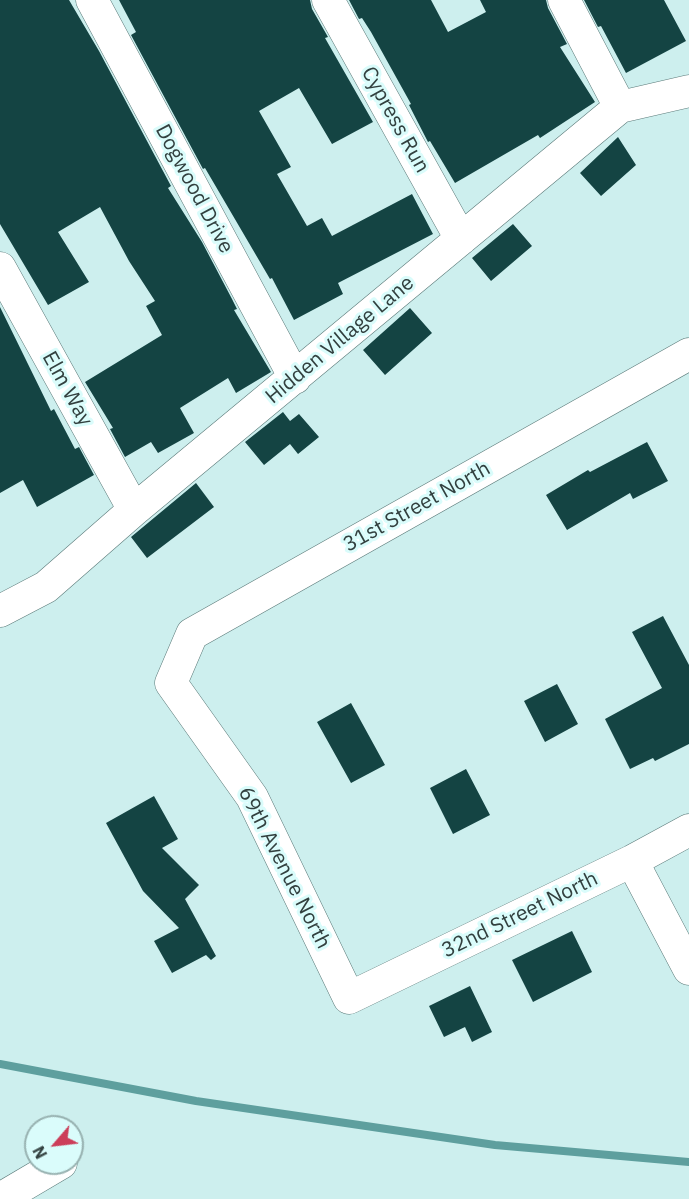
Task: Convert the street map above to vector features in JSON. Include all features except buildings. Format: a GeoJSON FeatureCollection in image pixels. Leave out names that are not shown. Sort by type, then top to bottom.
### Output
{"type":"FeatureCollection","features":[{"type":"Feature","properties":{"kind":"street","name":"Dogwood Drive"},"geometry":{"type":"LineString","coordinates":[[92,0],[295,378]]}},
{"type":"Feature","properties":{"kind":"street","name":"Cypress Run"},"geometry":{"type":"LineString","coordinates":[[328,0],[461,239]]}},
{"type":"Feature","properties":{"kind":"street"},"geometry":{"type":"LineString","coordinates":[[564,0],[621,107]]}},
{"type":"Feature","properties":{"kind":"street","name":"Hidden Village Lane"},"geometry":{"type":"LineString","coordinates":[[0,611],[46,587],[134,510],[621,107],[689,91]]}},
{"type":"Feature","properties":{"kind":"street","name":"Elm Way"},"geometry":{"type":"LineString","coordinates":[[0,268],[134,510]]}},
{"type":"Feature","properties":{"kind":"street","name":"31st Street North"},"geometry":{"type":"LineString","coordinates":[[171,683],[192,634],[689,354]]}},
{"type":"Feature","properties":{"kind":"street","name":"69th Avenue North"},"geometry":{"type":"LineString","coordinates":[[171,683],[252,797],[349,998]]}},
{"type":"Feature","properties":{"kind":"street","name":"32nd Street North"},"geometry":{"type":"LineString","coordinates":[[349,998],[632,861],[689,830]]}},
{"type":"Feature","properties":{"kind":"street"},"geometry":{"type":"LineString","coordinates":[[632,861],[689,969]]}},
{"type":"Feature","properties":{"kind":"street"},"geometry":{"type":"LineString","coordinates":[[0,1199],[40,1175]]}},
{"type":"Feature","properties":{"kind":"waterway"},"geometry":{"type":"LineString","coordinates":[[0,1064],[196,1101],[495,1145],[689,1162]]}}]}
